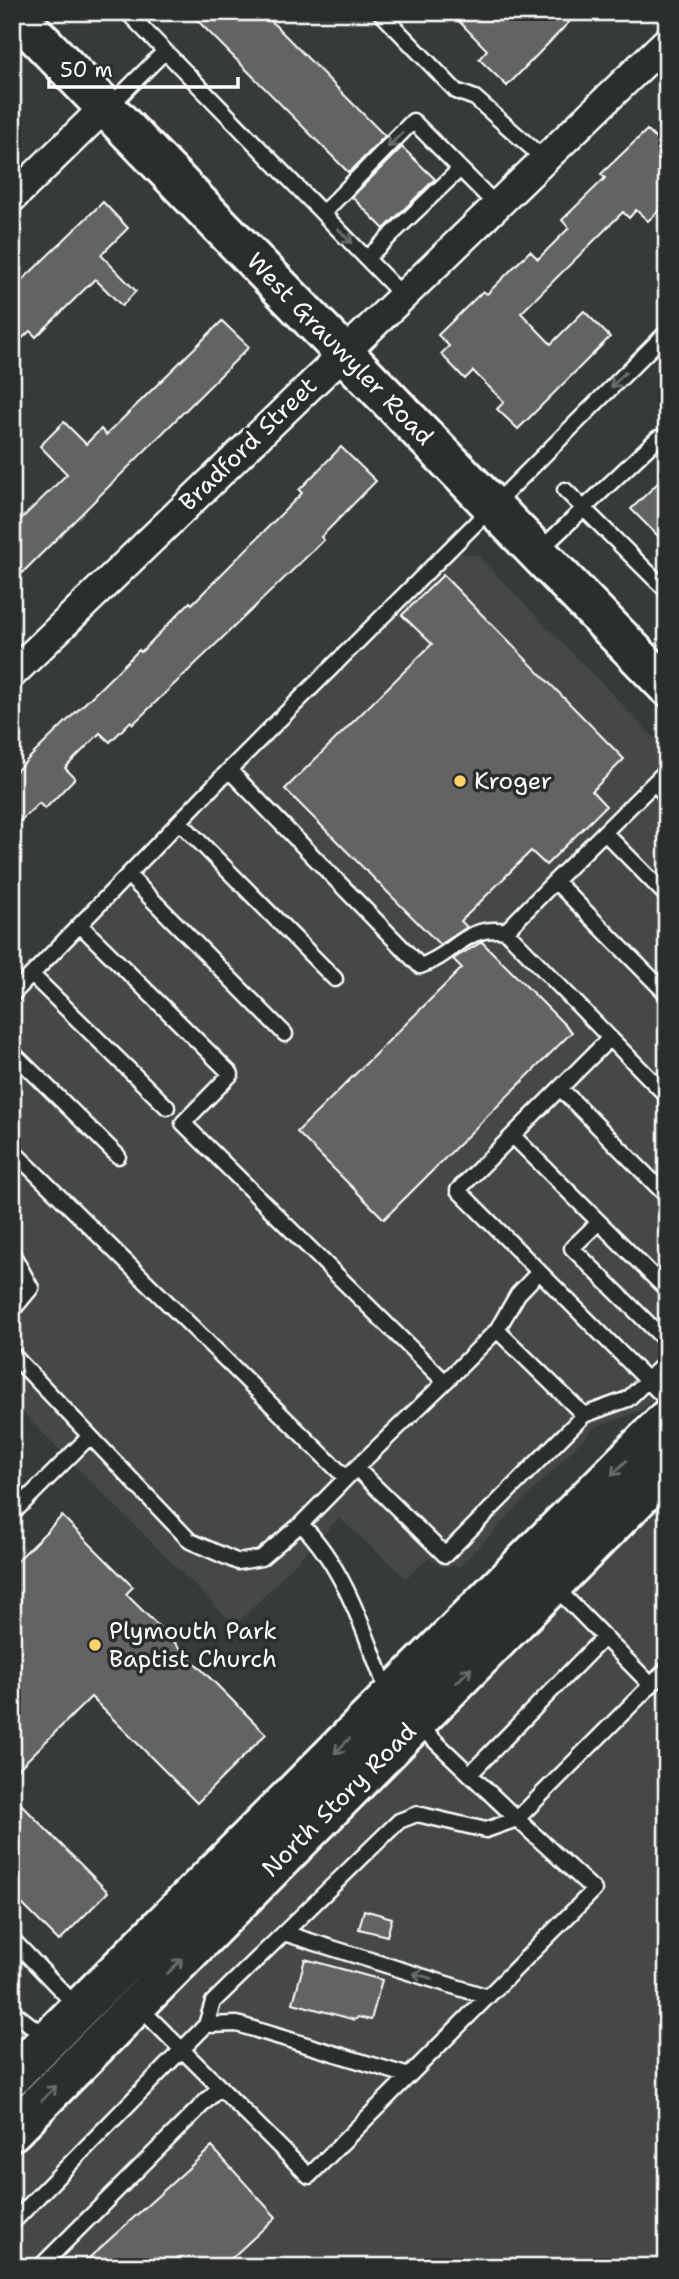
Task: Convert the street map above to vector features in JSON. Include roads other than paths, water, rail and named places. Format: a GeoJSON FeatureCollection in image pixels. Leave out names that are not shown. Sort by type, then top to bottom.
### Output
{"type":"FeatureCollection","features":[{"type":"Feature","properties":{"kind":"main road","name":"West Grauwyler Road"},"geometry":{"type":"LineString","coordinates":[[13,12],[667,686]]}},
{"type":"Feature","properties":{"kind":"main road","name":"North Story Road"},"geometry":{"type":"LineString","coordinates":[[12,2076],[62,2053],[124,1991],[403,1710],[667,1419]]}},
{"type":"Feature","properties":{"kind":"main road","name":"North Story Road"},"geometry":{"type":"LineString","coordinates":[[403,1710],[553,1584],[667,1469]]}},
{"type":"Feature","properties":{"kind":"main road","name":"North Story Road"},"geometry":{"type":"LineString","coordinates":[[12,2131],[62,2053],[79,2008],[124,1991]]}},
{"type":"Feature","properties":{"kind":"street","name":"Bradford Street"},"geometry":{"type":"LineString","coordinates":[[12,674],[667,41]]}},
{"type":"Feature","properties":{"kind":"street"},"geometry":{"type":"LineString","coordinates":[[12,198],[106,108]]}},
{"type":"Feature","properties":{"kind":"lane"},"geometry":{"type":"LineString","coordinates":[[127,12],[403,296]]}},
{"type":"Feature","properties":{"kind":"lane"},"geometry":{"type":"LineString","coordinates":[[380,12],[456,91],[475,98],[544,159]]}},
{"type":"Feature","properties":{"kind":"lane"},"geometry":{"type":"LineString","coordinates":[[106,108],[165,51]]}},
{"type":"Feature","properties":{"kind":"lane"},"geometry":{"type":"LineString","coordinates":[[323,213],[413,121],[496,205]]}},
{"type":"Feature","properties":{"kind":"lane"},"geometry":{"type":"LineString","coordinates":[[367,258],[460,169]]}},
{"type":"Feature","properties":{"kind":"lane"},"geometry":{"type":"LineString","coordinates":[[12,995],[229,770],[667,332]]}},
{"type":"Feature","properties":{"kind":"lane"},"geometry":{"type":"LineString","coordinates":[[538,552],[582,507],[658,438]]}},
{"type":"Feature","properties":{"kind":"lane"},"geometry":{"type":"LineString","coordinates":[[565,490],[667,592]]}},
{"type":"Feature","properties":{"kind":"lane"},"geometry":{"type":"LineString","coordinates":[[229,770],[420,966],[436,961],[462,939],[487,928],[506,931],[667,1096]]}},
{"type":"Feature","properties":{"kind":"lane"},"geometry":{"type":"LineString","coordinates":[[506,931],[667,770]]}},
{"type":"Feature","properties":{"kind":"lane"},"geometry":{"type":"LineString","coordinates":[[654,783],[667,796]]}},
{"type":"Feature","properties":{"kind":"lane"},"geometry":{"type":"LineString","coordinates":[[180,822],[335,979]]}},
{"type":"Feature","properties":{"kind":"lane"},"geometry":{"type":"LineString","coordinates":[[604,832],[667,896]]}},
{"type":"Feature","properties":{"kind":"lane"},"geometry":{"type":"LineString","coordinates":[[128,875],[285,1034]]}},
{"type":"Feature","properties":{"kind":"lane"},"geometry":{"type":"LineString","coordinates":[[555,881],[667,994]]}},
{"type":"Feature","properties":{"kind":"lane"},"geometry":{"type":"LineString","coordinates":[[80,925],[231,1074],[183,1123],[445,1382]]}},
{"type":"Feature","properties":{"kind":"lane"},"geometry":{"type":"LineString","coordinates":[[32,975],[167,1107]]}},
{"type":"Feature","properties":{"kind":"lane"},"geometry":{"type":"LineString","coordinates":[[610,1038],[458,1190],[667,1400]]}},
{"type":"Feature","properties":{"kind":"lane"},"geometry":{"type":"LineString","coordinates":[[12,1052],[118,1156]]}},
{"type":"Feature","properties":{"kind":"lane"},"geometry":{"type":"LineString","coordinates":[[560,1088],[667,1196]]}},
{"type":"Feature","properties":{"kind":"lane"},"geometry":{"type":"LineString","coordinates":[[513,1136],[667,1290]]}},
{"type":"Feature","properties":{"kind":"lane"},"geometry":{"type":"LineString","coordinates":[[12,1150],[351,1473],[445,1555],[584,1415],[628,1399],[667,1362]]}},
{"type":"Feature","properties":{"kind":"lane"},"geometry":{"type":"LineString","coordinates":[[599,1222],[572,1248],[667,1342]]}},
{"type":"Feature","properties":{"kind":"lane"},"geometry":{"type":"LineString","coordinates":[[12,1253],[31,1288],[12,1311]]}},
{"type":"Feature","properties":{"kind":"lane"},"geometry":{"type":"LineString","coordinates":[[12,1354],[190,1541],[238,1562],[261,1558],[301,1524],[497,1330],[518,1294],[540,1272]]}},
{"type":"Feature","properties":{"kind":"lane"},"geometry":{"type":"LineString","coordinates":[[497,1330],[584,1415]]}},
{"type":"Feature","properties":{"kind":"lane"},"geometry":{"type":"LineString","coordinates":[[12,1514],[90,1436]]}},
{"type":"Feature","properties":{"kind":"lane"},"geometry":{"type":"LineString","coordinates":[[124,1991],[309,2176],[594,1891],[403,1710],[325,1548],[301,1524]]}},
{"type":"Feature","properties":{"kind":"lane"},"geometry":{"type":"LineString","coordinates":[[553,1584],[651,1685]]}},
{"type":"Feature","properties":{"kind":"lane"},"geometry":{"type":"LineString","coordinates":[[470,1774],[604,1637]]}},
{"type":"Feature","properties":{"kind":"lane"},"geometry":{"type":"LineString","coordinates":[[12,2223],[206,2025],[213,2003],[399,1821],[417,1814],[486,1830],[517,1819],[667,1669]]}},
{"type":"Feature","properties":{"kind":"lane"},"geometry":{"type":"LineString","coordinates":[[284,1933],[488,1997]]}},
{"type":"Feature","properties":{"kind":"lane"},"geometry":{"type":"LineString","coordinates":[[12,1939],[79,2008]]}},
{"type":"Feature","properties":{"kind":"lane"},"geometry":{"type":"LineString","coordinates":[[12,2011],[62,2053]]}},
{"type":"Feature","properties":{"kind":"lane"},"geometry":{"type":"LineString","coordinates":[[206,2025],[237,2024],[409,2076]]}},
{"type":"Feature","properties":{"kind":"lane"},"geometry":{"type":"LineString","coordinates":[[40,2267],[220,2087]]}},
{"type":"Feature","properties":{"kind":"place","name":"Kroger"},"geometry":{"type":"Point","coordinates":[460,781]}},
{"type":"Feature","properties":{"kind":"place","name":"Plymouth Park Baptist Church"},"geometry":{"type":"Point","coordinates":[95,1645]}}]}
